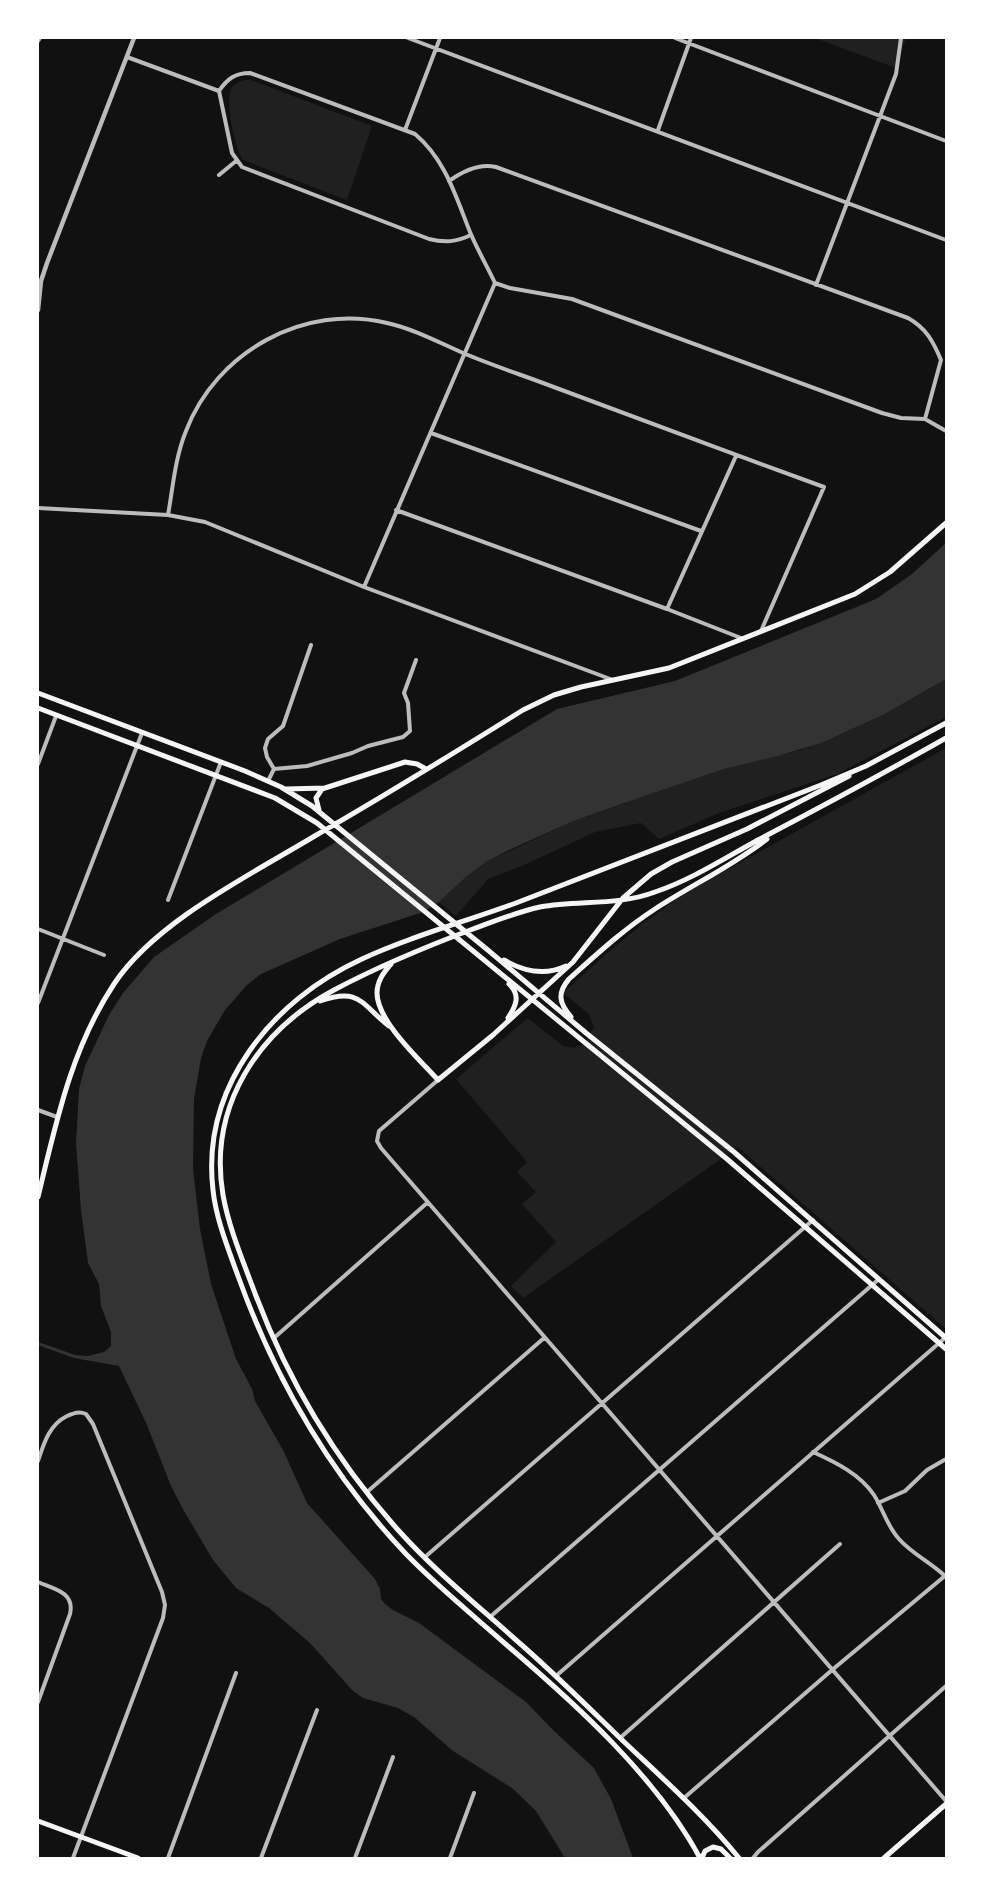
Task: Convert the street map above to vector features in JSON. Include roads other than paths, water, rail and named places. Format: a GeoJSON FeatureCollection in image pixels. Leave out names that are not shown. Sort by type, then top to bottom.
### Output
{"type":"FeatureCollection","features":[{"type":"Feature","properties":{"kind":"main road"},"geometry":{"type":"LineString","coordinates":[[38,1197],[57,1117],[72,1067],[90,1025],[114,984],[141,951],[219,893],[524,710],[554,695],[669,668],[855,594],[890,572],[946,523]]}},
{"type":"Feature","properties":{"kind":"main road"},"geometry":{"type":"LineString","coordinates":[[38,693],[268,781],[281,787],[327,818],[586,1034],[734,1152],[946,1337]]}},
{"type":"Feature","properties":{"kind":"main road"},"geometry":{"type":"LineString","coordinates":[[38,708],[275,798],[317,823],[727,1159],[946,1349]]}},
{"type":"Feature","properties":{"kind":"main road"},"geometry":{"type":"LineString","coordinates":[[310,1004],[337,996],[351,996],[363,1002],[394,1030],[438,1080],[460,1064],[573,962],[606,920],[642,881],[672,862],[782,812],[946,723]]}},
{"type":"Feature","properties":{"kind":"main road"},"geometry":{"type":"LineString","coordinates":[[739,1858],[684,1798],[556,1676],[424,1558],[366,1492],[317,1421],[273,1338],[249,1278],[227,1212],[221,1178],[222,1144],[226,1120],[234,1095],[253,1060],[278,1029],[310,1004],[394,960],[528,910],[562,904],[618,901],[655,892],[692,876],[946,738]]}},
{"type":"Feature","properties":{"kind":"main road"},"geometry":{"type":"LineString","coordinates":[[281,787],[294,790],[326,788],[405,762],[417,764],[426,769]]}},
{"type":"Feature","properties":{"kind":"main road"},"geometry":{"type":"LineString","coordinates":[[730,1858],[721,1849],[712,1846],[701,1858],[673,1813],[632,1765],[530,1664],[447,1594],[408,1556],[372,1515],[330,1461],[298,1409],[269,1353],[233,1262],[214,1199],[211,1158],[214,1131],[231,1078],[253,1044],[291,1004],[336,972],[386,949],[513,904],[866,766]]}},
{"type":"Feature","properties":{"kind":"main road"},"geometry":{"type":"LineString","coordinates":[[326,788],[318,794],[316,803],[327,818]]}},
{"type":"Feature","properties":{"kind":"main road"},"geometry":{"type":"LineString","coordinates":[[586,1034],[560,1002],[561,990],[569,978],[634,923],[696,883],[748,854],[781,828]]}},
{"type":"Feature","properties":{"kind":"main road"},"geometry":{"type":"LineString","coordinates":[[489,951],[514,966],[533,972],[552,971],[573,962]]}},
{"type":"Feature","properties":{"kind":"main road"},"geometry":{"type":"LineString","coordinates":[[480,956],[514,989],[517,997],[515,1006],[504,1025]]}},
{"type":"Feature","properties":{"kind":"main road"},"geometry":{"type":"LineString","coordinates":[[394,960],[382,975],[377,992],[382,1012],[394,1030]]}},
{"type":"Feature","properties":{"kind":"main road"},"geometry":{"type":"LineString","coordinates":[[884,1858],[946,1803]]}},
{"type":"Feature","properties":{"kind":"main road"},"geometry":{"type":"LineString","coordinates":[[38,1821],[138,1858]]}},
{"type":"Feature","properties":{"kind":"street"},"geometry":{"type":"LineString","coordinates":[[38,310],[38,299],[50,253],[134,38]]}},
{"type":"Feature","properties":{"kind":"street"},"geometry":{"type":"LineString","coordinates":[[408,38],[946,240]]}},
{"type":"Feature","properties":{"kind":"street"},"geometry":{"type":"LineString","coordinates":[[405,130],[440,38]]}},
{"type":"Feature","properties":{"kind":"street"},"geometry":{"type":"LineString","coordinates":[[675,38],[946,141]]}},
{"type":"Feature","properties":{"kind":"street"},"geometry":{"type":"LineString","coordinates":[[658,130],[691,38]]}},
{"type":"Feature","properties":{"kind":"street"},"geometry":{"type":"LineString","coordinates":[[816,285],[896,74],[901,38]]}},
{"type":"Feature","properties":{"kind":"street"},"geometry":{"type":"LineString","coordinates":[[127,57],[219,91]]}},
{"type":"Feature","properties":{"kind":"street"},"geometry":{"type":"LineString","coordinates":[[471,235],[443,243],[429,239],[242,167],[232,153],[219,91],[227,79],[241,73],[250,73],[415,134],[432,149],[495,283],[510,288],[572,299],[882,413],[901,418],[925,419],[946,430]]}},
{"type":"Feature","properties":{"kind":"street"},"geometry":{"type":"LineString","coordinates":[[219,175],[236,161]]}},
{"type":"Feature","properties":{"kind":"street"},"geometry":{"type":"LineString","coordinates":[[449,181],[476,167],[496,166],[896,313],[919,324],[944,360],[925,419]]}},
{"type":"Feature","properties":{"kind":"street"},"geometry":{"type":"LineString","coordinates":[[364,587],[495,283]]}},
{"type":"Feature","properties":{"kind":"street"},"geometry":{"type":"LineString","coordinates":[[168,515],[180,448],[197,408],[224,371],[266,340],[288,330],[315,322],[342,319],[370,320],[403,327],[465,354],[824,488],[761,631]]}},
{"type":"Feature","properties":{"kind":"street"},"geometry":{"type":"LineString","coordinates":[[431,432],[701,531]]}},
{"type":"Feature","properties":{"kind":"street"},"geometry":{"type":"LineString","coordinates":[[667,609],[736,456]]}},
{"type":"Feature","properties":{"kind":"street"},"geometry":{"type":"LineString","coordinates":[[38,508],[168,515],[206,522],[364,587],[614,680]]}},
{"type":"Feature","properties":{"kind":"street"},"geometry":{"type":"LineString","coordinates":[[396,510],[667,609],[742,639]]}},
{"type":"Feature","properties":{"kind":"street"},"geometry":{"type":"LineString","coordinates":[[274,769],[265,748],[268,740],[282,726],[311,645]]}},
{"type":"Feature","properties":{"kind":"street"},"geometry":{"type":"LineString","coordinates":[[274,769],[307,766],[403,737],[410,731],[408,704],[404,693],[416,660]]}},
{"type":"Feature","properties":{"kind":"street"},"geometry":{"type":"LineString","coordinates":[[38,764],[56,716]]}},
{"type":"Feature","properties":{"kind":"street"},"geometry":{"type":"LineString","coordinates":[[38,1003],[142,733]]}},
{"type":"Feature","properties":{"kind":"street"},"geometry":{"type":"LineString","coordinates":[[168,900],[221,762]]}},
{"type":"Feature","properties":{"kind":"street"},"geometry":{"type":"LineString","coordinates":[[268,781],[274,769]]}},
{"type":"Feature","properties":{"kind":"street"},"geometry":{"type":"LineString","coordinates":[[38,929],[104,955]]}},
{"type":"Feature","properties":{"kind":"street"},"geometry":{"type":"LineString","coordinates":[[438,1080],[382,1128],[377,1137],[381,1148],[946,1803]]}},
{"type":"Feature","properties":{"kind":"street"},"geometry":{"type":"LineString","coordinates":[[38,1110],[57,1117]]}},
{"type":"Feature","properties":{"kind":"street"},"geometry":{"type":"LineString","coordinates":[[273,1338],[427,1203]]}},
{"type":"Feature","properties":{"kind":"street"},"geometry":{"type":"LineString","coordinates":[[424,1558],[813,1220]]}},
{"type":"Feature","properties":{"kind":"street"},"geometry":{"type":"LineString","coordinates":[[490,1617],[879,1279]]}},
{"type":"Feature","properties":{"kind":"street"},"geometry":{"type":"LineString","coordinates":[[556,1676],[946,1337]]}},
{"type":"Feature","properties":{"kind":"street"},"geometry":{"type":"LineString","coordinates":[[366,1492],[544,1338]]}},
{"type":"Feature","properties":{"kind":"street"},"geometry":{"type":"LineString","coordinates":[[38,1461],[51,1428],[69,1415],[82,1412],[90,1419],[162,1592],[165,1605],[163,1618],[73,1858]]}},
{"type":"Feature","properties":{"kind":"street"},"geometry":{"type":"LineString","coordinates":[[684,1798],[832,1670],[946,1576],[899,1540],[887,1523],[872,1492],[847,1469],[813,1452]]}},
{"type":"Feature","properties":{"kind":"street"},"geometry":{"type":"LineString","coordinates":[[878,1503],[905,1491],[927,1470],[946,1459]]}},
{"type":"Feature","properties":{"kind":"street"},"geometry":{"type":"LineString","coordinates":[[620,1738],[840,1544]]}},
{"type":"Feature","properties":{"kind":"street"},"geometry":{"type":"LineString","coordinates":[[38,1582],[62,1592],[71,1600],[70,1614],[38,1701]]}},
{"type":"Feature","properties":{"kind":"street"},"geometry":{"type":"LineString","coordinates":[[168,1858],[236,1673]]}},
{"type":"Feature","properties":{"kind":"street"},"geometry":{"type":"LineString","coordinates":[[753,1858],[946,1686]]}},
{"type":"Feature","properties":{"kind":"street"},"geometry":{"type":"LineString","coordinates":[[261,1858],[318,1710]]}},
{"type":"Feature","properties":{"kind":"street"},"geometry":{"type":"LineString","coordinates":[[355,1858],[393,1757]]}},
{"type":"Feature","properties":{"kind":"street"},"geometry":{"type":"LineString","coordinates":[[450,1858],[474,1793]]}}]}
